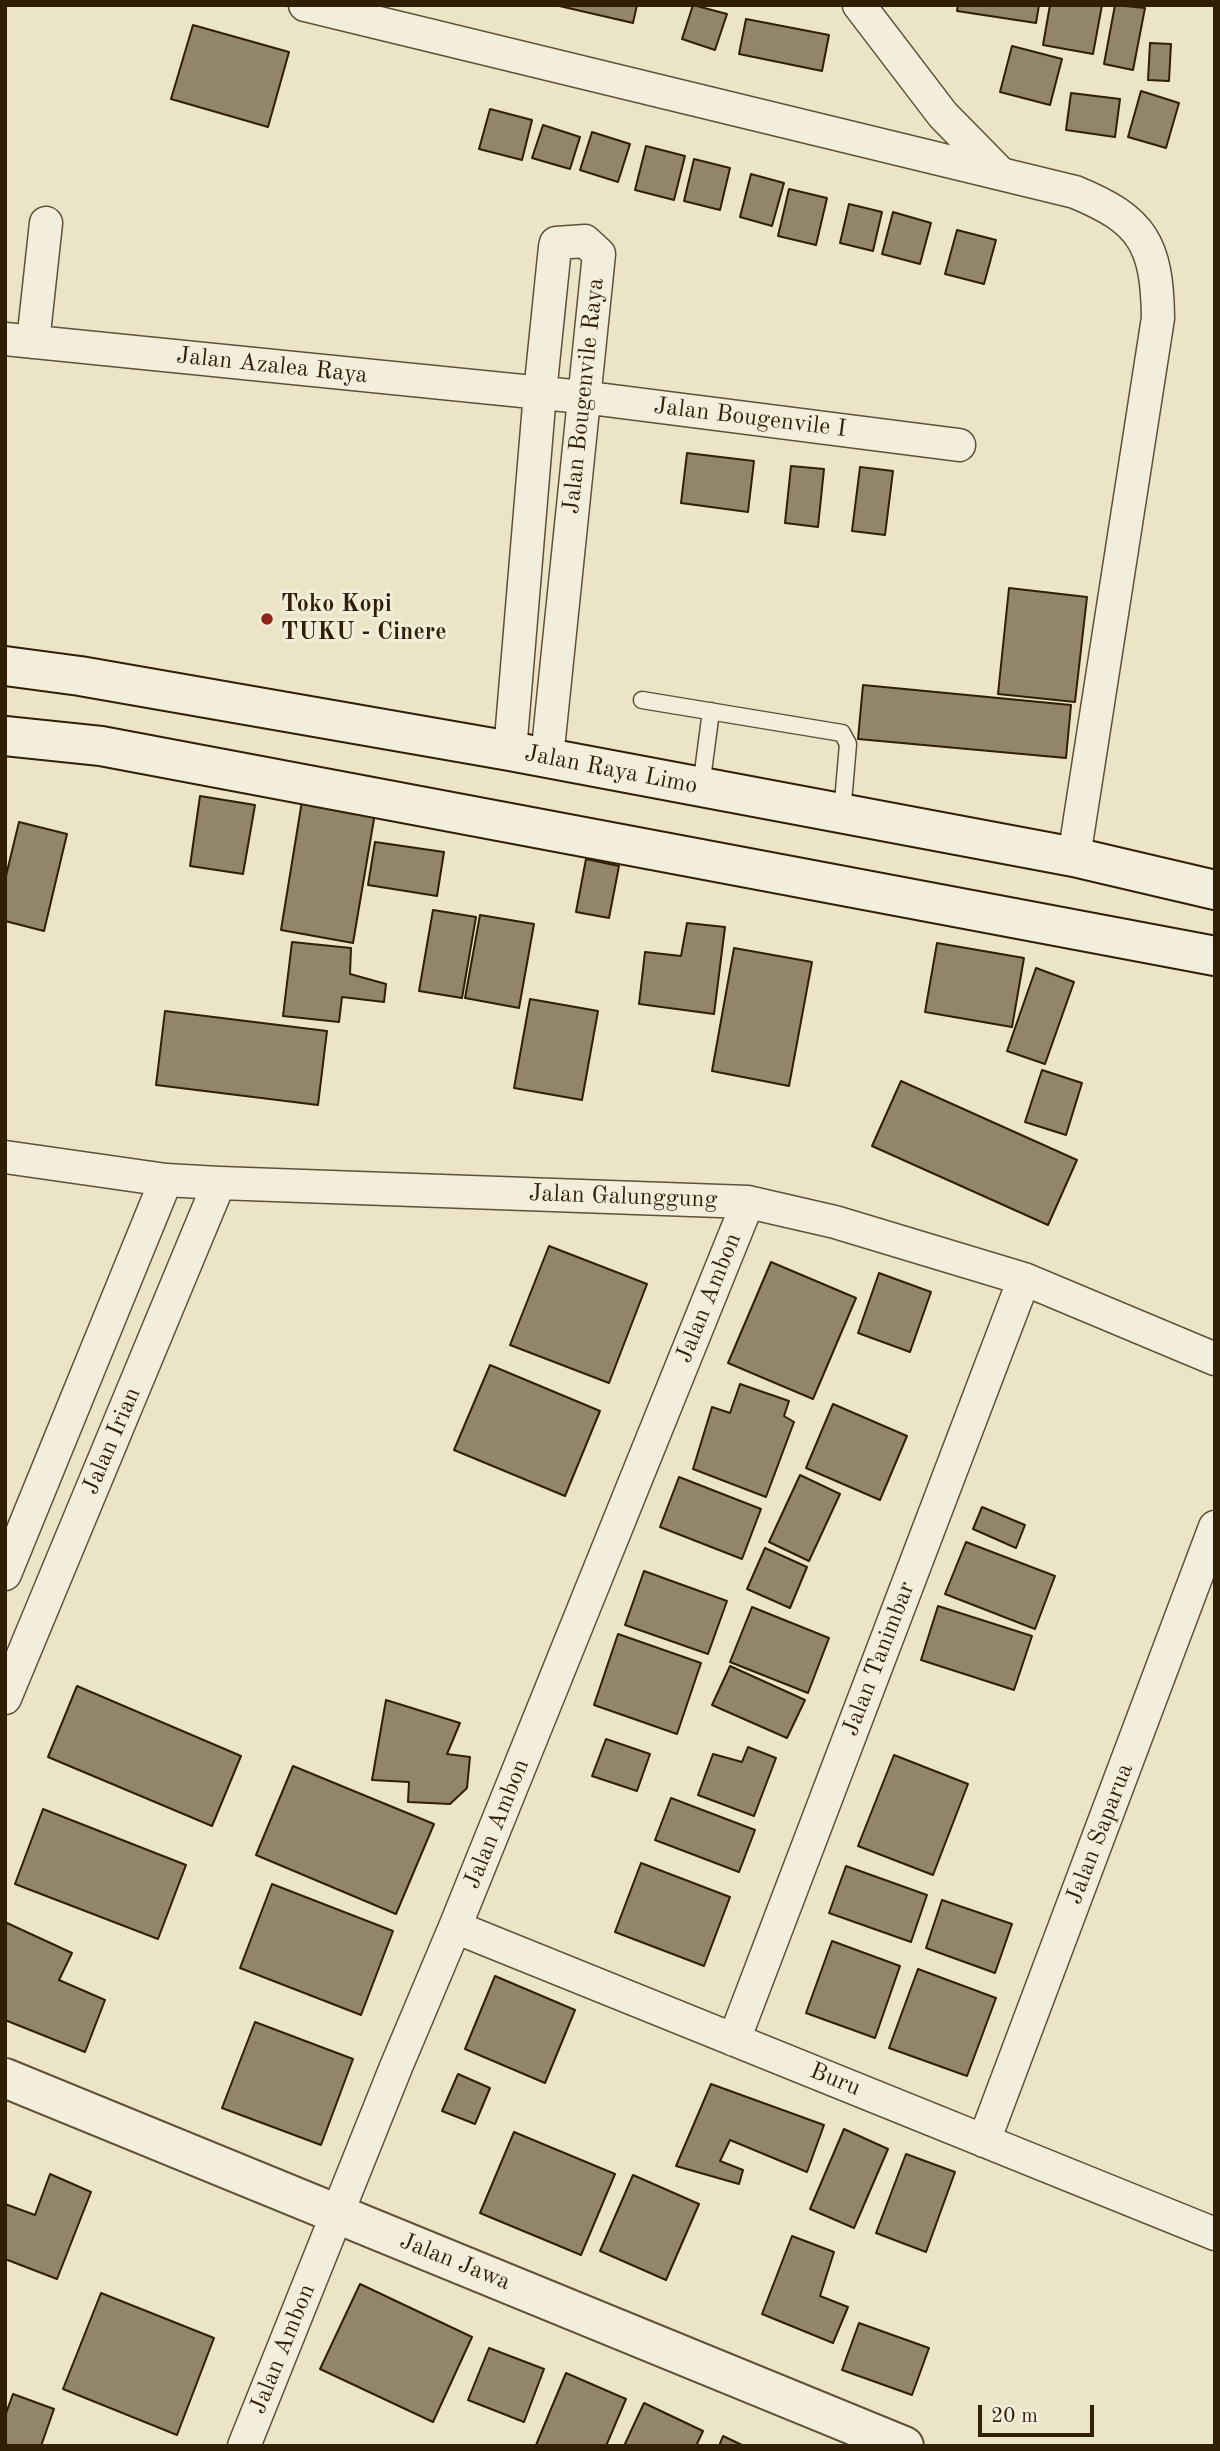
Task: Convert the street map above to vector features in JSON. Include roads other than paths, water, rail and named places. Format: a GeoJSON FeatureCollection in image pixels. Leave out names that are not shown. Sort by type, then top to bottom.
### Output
{"type":"FeatureCollection","features":[{"type":"Feature","properties":{"kind":"main road","name":"Jalan Raya Limo"},"geometry":{"type":"LineString","coordinates":[[5,666],[80,676],[510,751],[1074,857],[1215,890]]}},
{"type":"Feature","properties":{"kind":"main road"},"geometry":{"type":"LineString","coordinates":[[5,736],[114,749],[1215,956]]}},
{"type":"Feature","properties":{"kind":"main road","name":"Jalan Jawa"},"geometry":{"type":"LineString","coordinates":[[5,2078],[904,2446]]}},
{"type":"Feature","properties":{"kind":"street"},"geometry":{"type":"LineString","coordinates":[[305,5],[1075,192],[1107,205],[1140,235],[1156,278],[1158,318],[1074,857]]}},
{"type":"Feature","properties":{"kind":"street"},"geometry":{"type":"LineString","coordinates":[[859,5],[943,115],[1000,173]]}},
{"type":"Feature","properties":{"kind":"street"},"geometry":{"type":"LineString","coordinates":[[19,341],[46,223]]}},
{"type":"Feature","properties":{"kind":"street","name":"Jalan Bougenvile Raya"},"geometry":{"type":"LineString","coordinates":[[510,751],[540,393],[556,243],[585,241],[599,254],[582,397],[547,758]]}},
{"type":"Feature","properties":{"kind":"street","name":"Jalan Azalea Raya"},"geometry":{"type":"LineString","coordinates":[[19,341],[540,393]]}},
{"type":"Feature","properties":{"kind":"street","name":"Jalan Bougenvile I"},"geometry":{"type":"LineString","coordinates":[[540,393],[959,445]]}},
{"type":"Feature","properties":{"kind":"street","name":"Jalan Galunggung"},"geometry":{"type":"LineString","coordinates":[[5,1157],[166,1180],[748,1202],[835,1222],[1024,1279],[1215,1359]]}},
{"type":"Feature","properties":{"kind":"street","name":"Jalan Irian"},"geometry":{"type":"LineString","coordinates":[[5,1574],[166,1180]]}},
{"type":"Feature","properties":{"kind":"street","name":"Jalan Irian"},"geometry":{"type":"LineString","coordinates":[[5,1698],[219,1183]]}},
{"type":"Feature","properties":{"kind":"street","name":"Jalan Ambon"},"geometry":{"type":"LineString","coordinates":[[244,2446],[748,1202]]}},
{"type":"Feature","properties":{"kind":"street","name":"Jalan Tanimbar"},"geometry":{"type":"LineString","coordinates":[[734,2040],[1024,1279]]}},
{"type":"Feature","properties":{"kind":"street","name":"Jalan Saparua"},"geometry":{"type":"LineString","coordinates":[[984,2141],[1215,1527]]}},
{"type":"Feature","properties":{"kind":"street","name":"Buru"},"geometry":{"type":"LineString","coordinates":[[455,1927],[1215,2234]]}},
{"type":"Feature","properties":{"kind":"lane"},"geometry":{"type":"LineString","coordinates":[[642,700],[842,733],[848,744],[842,814]]}},
{"type":"Feature","properties":{"kind":"lane"},"geometry":{"type":"LineString","coordinates":[[702,787],[712,710]]}},
{"type":"Feature","properties":{"kind":"place","name":"Toko Kopi TUKU - Cinere"},"geometry":{"type":"Point","coordinates":[267,619]}}]}
